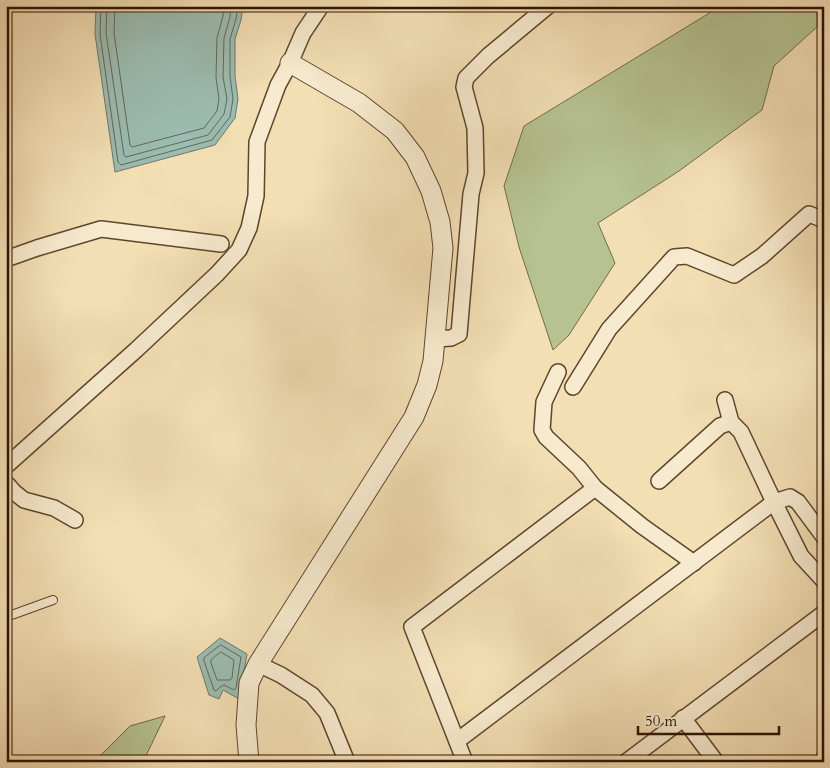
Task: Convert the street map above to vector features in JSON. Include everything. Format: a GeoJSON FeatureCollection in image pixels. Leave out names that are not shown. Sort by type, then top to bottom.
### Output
{"type":"FeatureCollection","features":[{"type":"Feature","properties":{"kind":"street"},"geometry":{"type":"LineString","coordinates":[[6,466],[136,350],[217,274],[239,250],[250,228],[256,196],[257,142],[278,86],[303,33],[321,6]]}},
{"type":"Feature","properties":{"kind":"street"},"geometry":{"type":"LineString","coordinates":[[436,339],[451,338],[459,334],[472,194],[476,173],[474,128],[464,87],[466,78],[488,56],[548,6]]}},
{"type":"Feature","properties":{"kind":"street"},"geometry":{"type":"LineString","coordinates":[[249,762],[246,725],[249,683],[258,664],[414,418],[427,384],[436,339],[443,248],[440,222],[431,191],[415,157],[395,131],[359,103],[290,63]]}},
{"type":"Feature","properties":{"kind":"street"},"geometry":{"type":"LineString","coordinates":[[573,387],[609,329],[674,257],[687,256],[734,275],[762,256],[809,214],[824,220]]}},
{"type":"Feature","properties":{"kind":"street"},"geometry":{"type":"LineString","coordinates":[[6,259],[101,229],[221,244]]}},
{"type":"Feature","properties":{"kind":"street"},"geometry":{"type":"LineString","coordinates":[[558,372],[544,402],[542,430],[546,437],[579,468],[595,488],[642,526],[694,563]]}},
{"type":"Feature","properties":{"kind":"street"},"geometry":{"type":"LineString","coordinates":[[725,400],[731,422],[741,432],[801,556],[824,581]]}},
{"type":"Feature","properties":{"kind":"street"},"geometry":{"type":"LineString","coordinates":[[659,481],[720,426],[731,422]]}},
{"type":"Feature","properties":{"kind":"street"},"geometry":{"type":"LineString","coordinates":[[6,483],[24,500],[54,508],[75,520]]}},
{"type":"Feature","properties":{"kind":"street"},"geometry":{"type":"LineString","coordinates":[[465,762],[412,627],[595,488]]}},
{"type":"Feature","properties":{"kind":"street"},"geometry":{"type":"LineString","coordinates":[[456,741],[774,502],[790,497],[798,502],[824,537]]}},
{"type":"Feature","properties":{"kind":"street"},"geometry":{"type":"LineString","coordinates":[[626,762],[824,613]]}},
{"type":"Feature","properties":{"kind":"street"},"geometry":{"type":"LineString","coordinates":[[258,664],[281,675],[312,695],[327,713],[347,762]]}},
{"type":"Feature","properties":{"kind":"street"},"geometry":{"type":"LineString","coordinates":[[683,718],[716,762]]}},
{"type":"Feature","properties":{"kind":"lane"},"geometry":{"type":"LineString","coordinates":[[6,617],[54,600]]}},
{"type":"Feature","properties":{"kind":"green space"},"geometry":{"type":"Polygon","coordinates":[[[721,6],[817,6],[818,26],[774,66],[762,110],[679,171],[598,223],[615,263],[569,335],[553,350],[519,247],[504,186],[524,126],[721,6]]]}},
{"type":"Feature","properties":{"kind":"green space"},"geometry":{"type":"Polygon","coordinates":[[[165,716],[143,762],[94,762],[130,726],[165,716]]]}},
{"type":"Feature","properties":{"kind":"water"},"geometry":{"type":"Polygon","coordinates":[[[96,6],[243,6],[235,39],[235,76],[238,99],[235,118],[215,145],[115,172],[95,34],[96,6]]]}},
{"type":"Feature","properties":{"kind":"water"},"geometry":{"type":"Polygon","coordinates":[[[220,638],[247,654],[239,699],[223,690],[219,699],[209,695],[197,657],[220,638]]]}}]}
